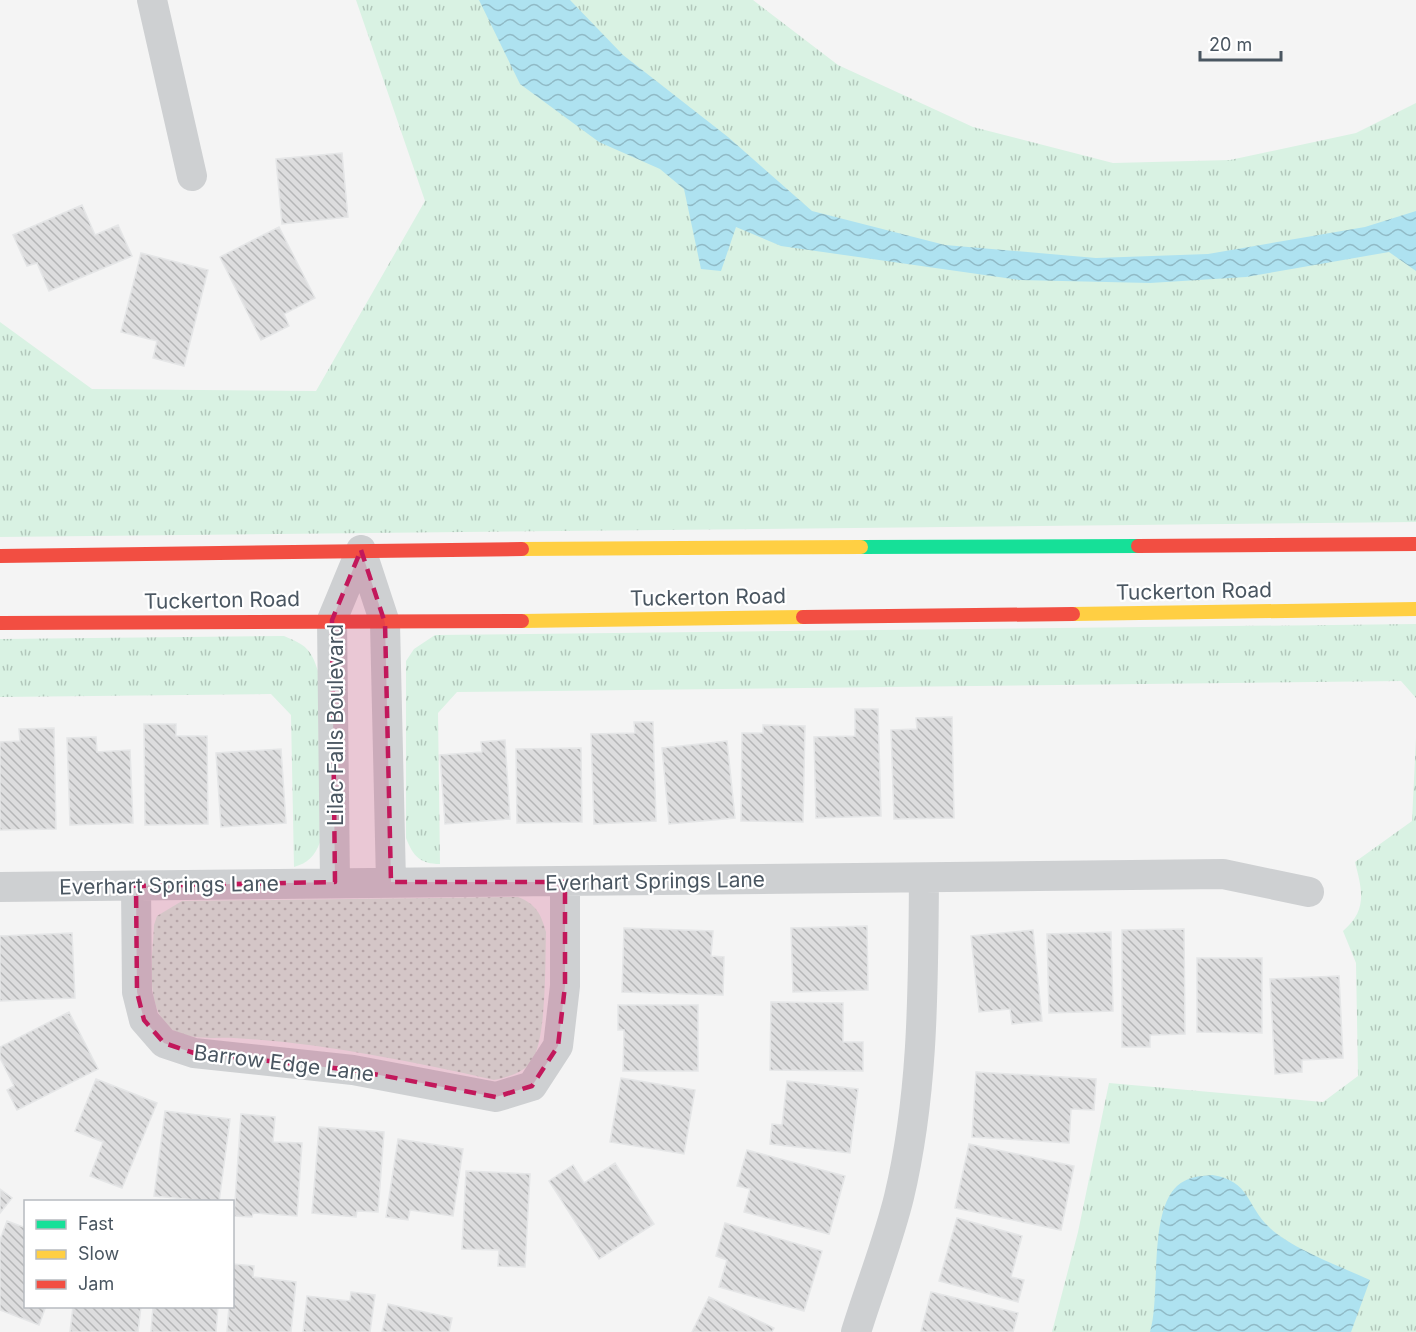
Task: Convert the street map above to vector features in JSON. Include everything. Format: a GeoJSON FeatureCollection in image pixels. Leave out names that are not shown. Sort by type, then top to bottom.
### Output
{"type":"FeatureCollection","features":[{"type":"Feature","properties":{"kind":"main road"},"geometry":{"type":"LineString","coordinates":[[0,556],[361,549],[1416,544]]}},
{"type":"Feature","properties":{"kind":"main road","name":"Tuckerton Road"},"geometry":{"type":"LineString","coordinates":[[0,623],[332,620],[386,622],[1416,609]]}},
{"type":"Feature","properties":{"kind":"street"},"geometry":{"type":"LineString","coordinates":[[152,0],[192,176]]}},
{"type":"Feature","properties":{"kind":"street"},"geometry":{"type":"LineString","coordinates":[[361,549],[386,622],[391,882]]}},
{"type":"Feature","properties":{"kind":"street","name":"Lilac Falls Boulevard"},"geometry":{"type":"LineString","coordinates":[[335,882],[332,620],[361,549]]}},
{"type":"Feature","properties":{"kind":"street","name":"Everhart Springs Lane"},"geometry":{"type":"LineString","coordinates":[[0,887],[1223,874],[1309,892]]}},
{"type":"Feature","properties":{"kind":"street"},"geometry":{"type":"LineString","coordinates":[[856,1332],[899,1198],[914,1120],[922,1041],[924,878]]}},
{"type":"Feature","properties":{"kind":"street","name":"Barrow Edge Lane"},"geometry":{"type":"LineString","coordinates":[[136,886],[137,992],[144,1020],[164,1043],[194,1053],[353,1070],[496,1097],[531,1086],[558,1046],[565,986],[565,882]]}},
{"type":"Feature","properties":{"kind":"highlighted area"},"geometry":{"type":"Polygon","coordinates":[[[361,550],[385,623],[391,882],[565,882],[565,986],[558,1046],[532,1086],[496,1097],[353,1070],[194,1053],[164,1043],[144,1020],[137,992],[136,886],[335,882],[332,620],[361,550]]]}},
{"type":"Feature","properties":{"kind":"green space"},"geometry":{"type":"Polygon","coordinates":[[[356,0],[753,0],[838,65],[973,127],[1113,163],[1230,160],[1356,133],[1416,103],[1416,522],[0,537],[0,322],[92,389],[316,391],[425,201],[356,0]]]}},
{"type":"Feature","properties":{"kind":"green space"},"geometry":{"type":"Polygon","coordinates":[[[1416,624],[1416,698],[1401,681],[457,692],[438,713],[440,864],[422,861],[418,858],[411,850],[406,838],[406,661],[414,649],[435,635],[1416,624]]]}},
{"type":"Feature","properties":{"kind":"green space"},"geometry":{"type":"Polygon","coordinates":[[[284,636],[307,649],[318,671],[320,842],[310,858],[294,867],[291,715],[271,694],[0,697],[0,639],[284,636]]]}},
{"type":"Feature","properties":{"kind":"green space"},"geometry":{"type":"Polygon","coordinates":[[[1416,738],[1416,1332],[1052,1332],[1078,1232],[1109,1083],[1323,1102],[1358,1076],[1356,963],[1343,931],[1351,923],[1360,907],[1360,882],[1355,862],[1412,821],[1416,738]]]}},
{"type":"Feature","properties":{"kind":"green space"},"geometry":{"type":"Polygon","coordinates":[[[518,897],[537,910],[546,932],[543,1019],[536,1052],[528,1066],[519,1072],[494,1080],[333,1048],[267,1040],[188,1036],[171,1029],[165,1023],[155,1002],[152,989],[154,925],[157,916],[182,901],[518,897]]]}},
{"type":"Feature","properties":{"kind":"water"},"geometry":{"type":"Polygon","coordinates":[[[479,0],[570,0],[623,55],[728,137],[812,211],[945,245],[1096,258],[1208,254],[1365,227],[1416,211],[1416,271],[1389,252],[1246,277],[1150,283],[1019,280],[781,246],[736,227],[721,271],[701,269],[684,189],[660,169],[599,142],[520,84],[479,0]]]}},
{"type":"Feature","properties":{"kind":"water"},"geometry":{"type":"Polygon","coordinates":[[[1212,1175],[1225,1178],[1241,1189],[1262,1220],[1279,1236],[1370,1280],[1351,1332],[1150,1332],[1159,1234],[1162,1215],[1168,1199],[1177,1186],[1185,1181],[1212,1175]]]}},
{"type":"Feature","properties":{"kind":"building"},"geometry":{"type":"Polygon","coordinates":[[[342,153],[348,217],[282,224],[276,159],[342,153]]]}},
{"type":"Feature","properties":{"kind":"building"},"geometry":{"type":"Polygon","coordinates":[[[82,205],[95,235],[118,225],[132,256],[49,291],[37,263],[27,266],[13,235],[82,205]]]}},
{"type":"Feature","properties":{"kind":"building"},"geometry":{"type":"Polygon","coordinates":[[[279,227],[315,298],[284,314],[289,326],[261,340],[220,257],[279,227]]]}},
{"type":"Feature","properties":{"kind":"building"},"geometry":{"type":"Polygon","coordinates":[[[141,253],[208,270],[184,366],[153,358],[157,341],[121,332],[141,253]]]}},
{"type":"Feature","properties":{"kind":"building"},"geometry":{"type":"Polygon","coordinates":[[[855,709],[878,709],[881,816],[816,818],[814,737],[855,736],[855,709]]]}},
{"type":"Feature","properties":{"kind":"building"},"geometry":{"type":"Polygon","coordinates":[[[952,717],[954,818],[894,819],[891,730],[917,729],[916,718],[952,717]]]}},
{"type":"Feature","properties":{"kind":"building"},"geometry":{"type":"Polygon","coordinates":[[[634,722],[653,722],[656,821],[594,824],[591,734],[635,733],[634,722]]]}},
{"type":"Feature","properties":{"kind":"building"},"geometry":{"type":"Polygon","coordinates":[[[144,724],[176,724],[176,736],[207,736],[208,824],[145,825],[144,724]]]}},
{"type":"Feature","properties":{"kind":"building"},"geometry":{"type":"Polygon","coordinates":[[[763,725],[805,726],[803,822],[741,821],[742,733],[763,733],[763,725]]]}},
{"type":"Feature","properties":{"kind":"building"},"geometry":{"type":"Polygon","coordinates":[[[54,728],[56,829],[0,830],[0,742],[20,741],[19,729],[54,728]]]}},
{"type":"Feature","properties":{"kind":"building"},"geometry":{"type":"Polygon","coordinates":[[[96,737],[97,752],[130,750],[133,823],[70,825],[67,738],[96,737]]]}},
{"type":"Feature","properties":{"kind":"building"},"geometry":{"type":"Polygon","coordinates":[[[505,740],[510,819],[445,824],[440,755],[482,752],[481,742],[505,740]]]}},
{"type":"Feature","properties":{"kind":"building"},"geometry":{"type":"Polygon","coordinates":[[[727,741],[735,818],[669,824],[662,748],[727,741]]]}},
{"type":"Feature","properties":{"kind":"building"},"geometry":{"type":"Polygon","coordinates":[[[581,748],[582,822],[517,823],[516,749],[581,748]]]}},
{"type":"Feature","properties":{"kind":"building"},"geometry":{"type":"Polygon","coordinates":[[[281,749],[286,823],[221,827],[216,753],[281,749]]]}},
{"type":"Feature","properties":{"kind":"building"},"geometry":{"type":"Polygon","coordinates":[[[867,926],[868,990],[793,992],[791,928],[867,926]]]}},
{"type":"Feature","properties":{"kind":"building"},"geometry":{"type":"Polygon","coordinates":[[[624,928],[713,931],[711,956],[724,957],[723,995],[622,992],[624,928]]]}},
{"type":"Feature","properties":{"kind":"building"},"geometry":{"type":"Polygon","coordinates":[[[1184,929],[1185,1034],[1150,1035],[1150,1047],[1122,1047],[1122,930],[1184,929]]]}},
{"type":"Feature","properties":{"kind":"building"},"geometry":{"type":"Polygon","coordinates":[[[1033,930],[1042,1021],[1012,1024],[1010,1009],[979,1012],[971,936],[1033,930]]]}},
{"type":"Feature","properties":{"kind":"building"},"geometry":{"type":"Polygon","coordinates":[[[1111,932],[1113,1011],[1049,1013],[1047,934],[1111,932]]]}},
{"type":"Feature","properties":{"kind":"building"},"geometry":{"type":"Polygon","coordinates":[[[72,933],[75,998],[0,1001],[0,936],[72,933]]]}},
{"type":"Feature","properties":{"kind":"building"},"geometry":{"type":"Polygon","coordinates":[[[1197,958],[1262,958],[1262,1033],[1197,1032],[1197,958]]]}},
{"type":"Feature","properties":{"kind":"building"},"geometry":{"type":"Polygon","coordinates":[[[1339,976],[1343,1058],[1302,1060],[1302,1072],[1275,1074],[1270,979],[1339,976]]]}},
{"type":"Feature","properties":{"kind":"building"},"geometry":{"type":"Polygon","coordinates":[[[771,1002],[843,1003],[843,1042],[863,1042],[863,1071],[770,1070],[771,1002]]]}},
{"type":"Feature","properties":{"kind":"building"},"geometry":{"type":"Polygon","coordinates":[[[618,1005],[698,1005],[698,1071],[623,1071],[624,1030],[618,1030],[618,1005]]]}},
{"type":"Feature","properties":{"kind":"building"},"geometry":{"type":"Polygon","coordinates":[[[69,1012],[98,1069],[17,1110],[7,1090],[14,1086],[0,1058],[0,1047],[69,1012]]]}},
{"type":"Feature","properties":{"kind":"building"},"geometry":{"type":"Polygon","coordinates":[[[976,1072],[1096,1079],[1094,1110],[1071,1109],[1069,1143],[972,1137],[976,1072]]]}},
{"type":"Feature","properties":{"kind":"building"},"geometry":{"type":"Polygon","coordinates":[[[621,1078],[695,1090],[684,1154],[610,1142],[621,1078]]]}},
{"type":"Feature","properties":{"kind":"building"},"geometry":{"type":"Polygon","coordinates":[[[96,1079],[157,1103],[122,1188],[90,1176],[103,1142],[75,1131],[96,1079]]]}},
{"type":"Feature","properties":{"kind":"building"},"geometry":{"type":"Polygon","coordinates":[[[787,1081],[858,1089],[850,1153],[770,1144],[772,1124],[782,1125],[787,1081]]]}},
{"type":"Feature","properties":{"kind":"building"},"geometry":{"type":"Polygon","coordinates":[[[165,1111],[230,1119],[219,1200],[154,1196],[165,1111]]]}},
{"type":"Feature","properties":{"kind":"building"},"geometry":{"type":"Polygon","coordinates":[[[241,1114],[275,1117],[273,1142],[302,1143],[297,1216],[253,1213],[252,1217],[234,1216],[241,1114]]]}},
{"type":"Feature","properties":{"kind":"building"},"geometry":{"type":"Polygon","coordinates":[[[319,1127],[384,1132],[378,1212],[357,1211],[356,1217],[312,1213],[319,1127]]]}},
{"type":"Feature","properties":{"kind":"building"},"geometry":{"type":"Polygon","coordinates":[[[398,1139],[463,1149],[453,1216],[410,1210],[408,1220],[386,1217],[398,1139]]]}},
{"type":"Feature","properties":{"kind":"building"},"geometry":{"type":"Polygon","coordinates":[[[969,1144],[1074,1166],[1061,1230],[955,1208],[969,1144]]]}},
{"type":"Feature","properties":{"kind":"building"},"geometry":{"type":"Polygon","coordinates":[[[747,1150],[845,1176],[829,1234],[744,1212],[750,1189],[737,1186],[747,1150]]]}},
{"type":"Feature","properties":{"kind":"building"},"geometry":{"type":"Polygon","coordinates":[[[615,1163],[654,1224],[599,1259],[549,1181],[573,1165],[584,1183],[615,1163]]]}},
{"type":"Feature","properties":{"kind":"building"},"geometry":{"type":"Polygon","coordinates":[[[466,1171],[530,1174],[525,1267],[498,1266],[499,1250],[462,1249],[466,1171]]]}},
{"type":"Feature","properties":{"kind":"building"},"geometry":{"type":"Polygon","coordinates":[[[0,1189],[12,1198],[0,1213],[0,1189]]]}},
{"type":"Feature","properties":{"kind":"building"},"geometry":{"type":"Polygon","coordinates":[[[957,1218],[1022,1236],[1011,1277],[1024,1280],[1018,1302],[939,1281],[957,1218]]]}},
{"type":"Feature","properties":{"kind":"building"},"geometry":{"type":"Polygon","coordinates":[[[7,1221],[24,1227],[24,1308],[45,1308],[39,1325],[0,1310],[0,1240],[7,1221]]]}},
{"type":"Feature","properties":{"kind":"building"},"geometry":{"type":"Polygon","coordinates":[[[725,1223],[822,1251],[804,1311],[719,1287],[727,1260],[716,1256],[725,1223]]]}},
{"type":"Feature","properties":{"kind":"building"},"geometry":{"type":"Polygon","coordinates":[[[234,1264],[254,1266],[253,1277],[296,1282],[291,1332],[227,1332],[229,1308],[234,1308],[234,1264]]]}},
{"type":"Feature","properties":{"kind":"building"},"geometry":{"type":"Polygon","coordinates":[[[351,1292],[375,1295],[370,1332],[303,1332],[307,1296],[350,1301],[351,1292]]]}},
{"type":"Feature","properties":{"kind":"building"},"geometry":{"type":"Polygon","coordinates":[[[931,1292],[1018,1313],[1013,1332],[921,1332],[931,1292]]]}},
{"type":"Feature","properties":{"kind":"building"},"geometry":{"type":"Polygon","coordinates":[[[709,1297],[774,1328],[772,1332],[692,1332],[709,1297]]]}},
{"type":"Feature","properties":{"kind":"building"},"geometry":{"type":"Polygon","coordinates":[[[388,1304],[452,1318],[449,1332],[382,1332],[388,1304]]]}},
{"type":"Feature","properties":{"kind":"building"},"geometry":{"type":"Polygon","coordinates":[[[73,1308],[141,1308],[138,1332],[70,1332],[73,1308]]]}},
{"type":"Feature","properties":{"kind":"building"},"geometry":{"type":"Polygon","coordinates":[[[153,1308],[218,1308],[216,1332],[151,1332],[153,1308]]]}},
{"type":"Feature","properties":{"kind":"traffic: fast"},"geometry":{"type":"LineString","coordinates":[[861,547],[1138,546]]}},
{"type":"Feature","properties":{"kind":"traffic: slow"},"geometry":{"type":"LineString","coordinates":[[522,549],[861,547]]}},
{"type":"Feature","properties":{"kind":"traffic: slow"},"geometry":{"type":"LineString","coordinates":[[1073,614],[1416,609]]}},
{"type":"Feature","properties":{"kind":"traffic: slow"},"geometry":{"type":"LineString","coordinates":[[522,621],[803,617]]}},
{"type":"Feature","properties":{"kind":"traffic: jam"},"geometry":{"type":"LineString","coordinates":[[1138,546],[1416,544]]}},
{"type":"Feature","properties":{"kind":"traffic: jam"},"geometry":{"type":"LineString","coordinates":[[0,556],[522,549]]}},
{"type":"Feature","properties":{"kind":"traffic: jam"},"geometry":{"type":"LineString","coordinates":[[803,617],[1073,614]]}},
{"type":"Feature","properties":{"kind":"traffic: jam"},"geometry":{"type":"LineString","coordinates":[[0,623],[522,621]]}}]}
